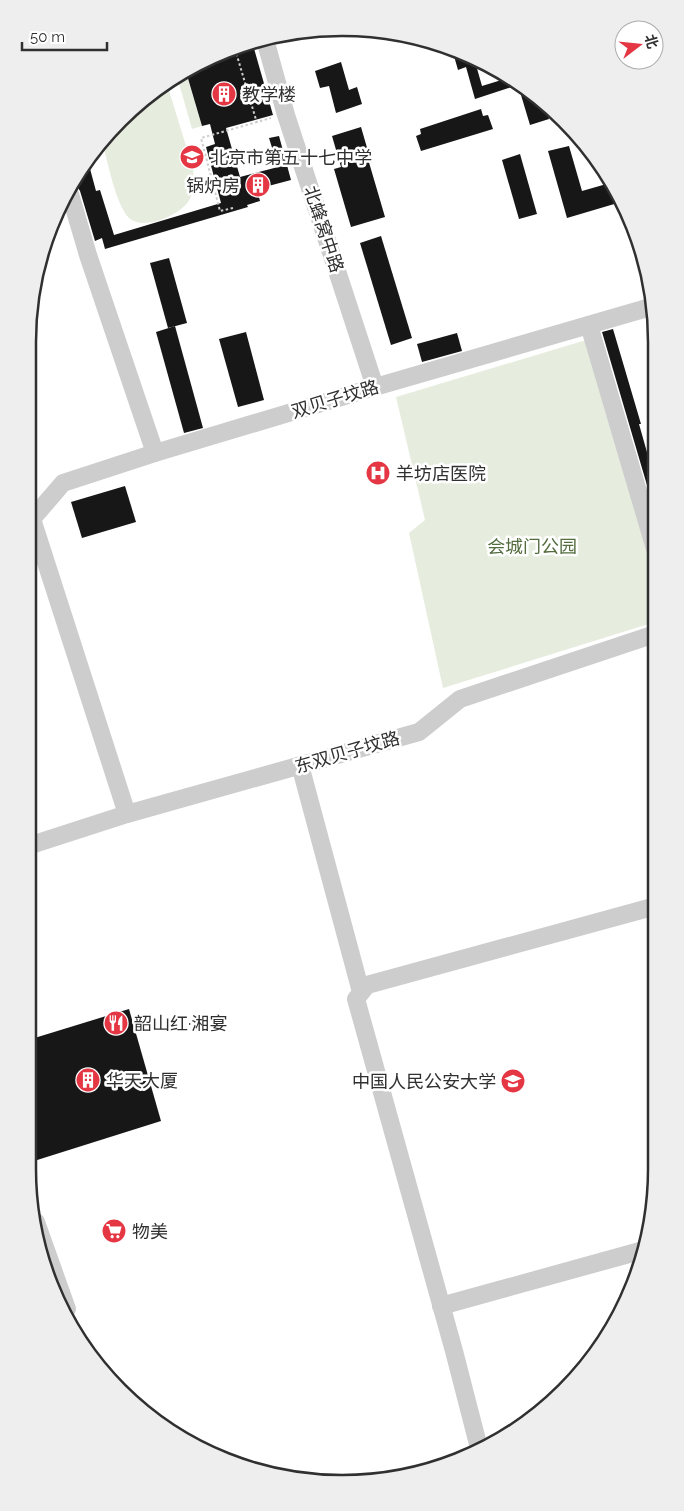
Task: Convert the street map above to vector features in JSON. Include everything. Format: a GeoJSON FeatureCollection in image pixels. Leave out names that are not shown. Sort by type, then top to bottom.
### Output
{"type":"FeatureCollection","features":[{"type":"Feature","properties":{"kind":"street","name":"北蜂窝中路"},"geometry":{"type":"LineString","coordinates":[[267,46],[286,115],[375,387]]}},
{"type":"Feature","properties":{"kind":"street"},"geometry":{"type":"LineString","coordinates":[[72,200],[88,255],[155,453]]}},
{"type":"Feature","properties":{"kind":"street","name":"双贝子坟路"},"geometry":{"type":"LineString","coordinates":[[36,512],[63,483],[155,453],[375,387],[646,308]]}},
{"type":"Feature","properties":{"kind":"street"},"geometry":{"type":"LineString","coordinates":[[589,325],[648,528]]}},
{"type":"Feature","properties":{"kind":"street"},"geometry":{"type":"LineString","coordinates":[[36,537],[127,814]]}},
{"type":"Feature","properties":{"kind":"street","name":"东双贝子坟路"},"geometry":{"type":"LineString","coordinates":[[36,843],[127,814],[419,732],[460,698],[648,636]]}},
{"type":"Feature","properties":{"kind":"street"},"geometry":{"type":"LineString","coordinates":[[300,765],[362,992]]}},
{"type":"Feature","properties":{"kind":"street"},"geometry":{"type":"LineString","coordinates":[[478,1443],[356,999],[367,985],[648,908]]}},
{"type":"Feature","properties":{"kind":"street"},"geometry":{"type":"LineString","coordinates":[[441,1306],[636,1252]]}},
{"type":"Feature","properties":{"kind":"path"},"geometry":{"type":"LineString","coordinates":[[237,55],[257,123]]}},
{"type":"Feature","properties":{"kind":"path"},"geometry":{"type":"LineString","coordinates":[[233,208],[220,211],[201,138],[286,115]]}},
{"type":"Feature","properties":{"kind":"green space"},"geometry":{"type":"Polygon","coordinates":[[[188,78],[202,126],[192,129],[179,83],[188,78]]]}},
{"type":"Feature","properties":{"kind":"green space"},"geometry":{"type":"Polygon","coordinates":[[[169,90],[193,169],[193,190],[188,202],[169,217],[151,222],[135,222],[124,212],[113,183],[104,150],[140,112],[169,90]]]}},
{"type":"Feature","properties":{"kind":"green space","name":"会城门公园"},"geometry":{"type":"Polygon","coordinates":[[[586,340],[648,554],[648,624],[443,688],[409,533],[425,520],[396,397],[586,340]]]}},
{"type":"Feature","properties":{"kind":"building"},"geometry":{"type":"Polygon","coordinates":[[[254,49],[273,115],[226,128],[240,177],[278,167],[269,138],[279,136],[291,180],[257,189],[260,201],[247,205],[248,207],[105,249],[102,238],[95,241],[78,188],[90,169],[96,191],[100,190],[114,235],[221,203],[206,147],[215,144],[210,124],[202,126],[188,78],[225,60],[254,49]]]}},
{"type":"Feature","properties":{"kind":"building"},"geometry":{"type":"Polygon","coordinates":[[[455,58],[477,68],[482,86],[500,80],[511,87],[475,99],[466,67],[458,70],[455,58]]]}},
{"type":"Feature","properties":{"kind":"building"},"geometry":{"type":"Polygon","coordinates":[[[341,62],[349,90],[357,87],[362,104],[336,113],[329,86],[320,88],[315,71],[341,62]]]}},
{"type":"Feature","properties":{"kind":"building"},"geometry":{"type":"Polygon","coordinates":[[[521,94],[548,116],[549,119],[530,125],[521,94]]]}},
{"type":"Feature","properties":{"kind":"building"},"geometry":{"type":"Polygon","coordinates":[[[481,109],[483,116],[488,115],[493,129],[421,151],[416,136],[421,134],[420,129],[481,109]]]}},
{"type":"Feature","properties":{"kind":"building"},"geometry":{"type":"Polygon","coordinates":[[[361,127],[385,217],[351,227],[334,169],[341,167],[332,136],[361,127]]]}},
{"type":"Feature","properties":{"kind":"building"},"geometry":{"type":"Polygon","coordinates":[[[569,146],[582,191],[604,185],[614,204],[567,218],[548,151],[569,146]]]}},
{"type":"Feature","properties":{"kind":"building"},"geometry":{"type":"Polygon","coordinates":[[[520,154],[537,214],[519,219],[502,160],[520,154]]]}},
{"type":"Feature","properties":{"kind":"building"},"geometry":{"type":"Polygon","coordinates":[[[381,236],[412,338],[391,345],[360,243],[381,236]]]}},
{"type":"Feature","properties":{"kind":"building"},"geometry":{"type":"Polygon","coordinates":[[[169,258],[187,323],[168,328],[150,263],[169,258]]]}},
{"type":"Feature","properties":{"kind":"building"},"geometry":{"type":"Polygon","coordinates":[[[175,326],[203,428],[184,433],[156,332],[175,326]]]}},
{"type":"Feature","properties":{"kind":"building"},"geometry":{"type":"Polygon","coordinates":[[[613,329],[641,424],[639,424],[648,456],[648,489],[602,332],[613,329]]]}},
{"type":"Feature","properties":{"kind":"building"},"geometry":{"type":"Polygon","coordinates":[[[246,332],[264,400],[238,407],[219,339],[246,332]]]}},
{"type":"Feature","properties":{"kind":"building"},"geometry":{"type":"Polygon","coordinates":[[[457,333],[462,351],[422,362],[417,344],[457,333]]]}},
{"type":"Feature","properties":{"kind":"building"},"geometry":{"type":"Polygon","coordinates":[[[125,486],[136,522],[82,538],[71,502],[125,486]]]}},
{"type":"Feature","properties":{"kind":"building","name":"华天大厦"},"geometry":{"type":"Polygon","coordinates":[[[129,1009],[161,1121],[36,1160],[36,1038],[129,1009]]]}},
{"type":"Feature","properties":{"kind":"place","name":"教学楼"},"geometry":{"type":"Point","coordinates":[224,94]}},
{"type":"Feature","properties":{"kind":"place","name":"北京市第五十七中学"},"geometry":{"type":"Point","coordinates":[192,157]}},
{"type":"Feature","properties":{"kind":"place","name":"锅炉房"},"geometry":{"type":"Point","coordinates":[258,185]}},
{"type":"Feature","properties":{"kind":"place","name":"羊坊店医院"},"geometry":{"type":"Point","coordinates":[378,473]}},
{"type":"Feature","properties":{"kind":"place","name":"韶山红·湘宴"},"geometry":{"type":"Point","coordinates":[116,1023]}},
{"type":"Feature","properties":{"kind":"place","name":"华天大厦"},"geometry":{"type":"Point","coordinates":[88,1080]}},
{"type":"Feature","properties":{"kind":"place","name":"中国人民公安大学"},"geometry":{"type":"Point","coordinates":[513,1081]}},
{"type":"Feature","properties":{"kind":"place","name":"物美"},"geometry":{"type":"Point","coordinates":[114,1231]}}]}
